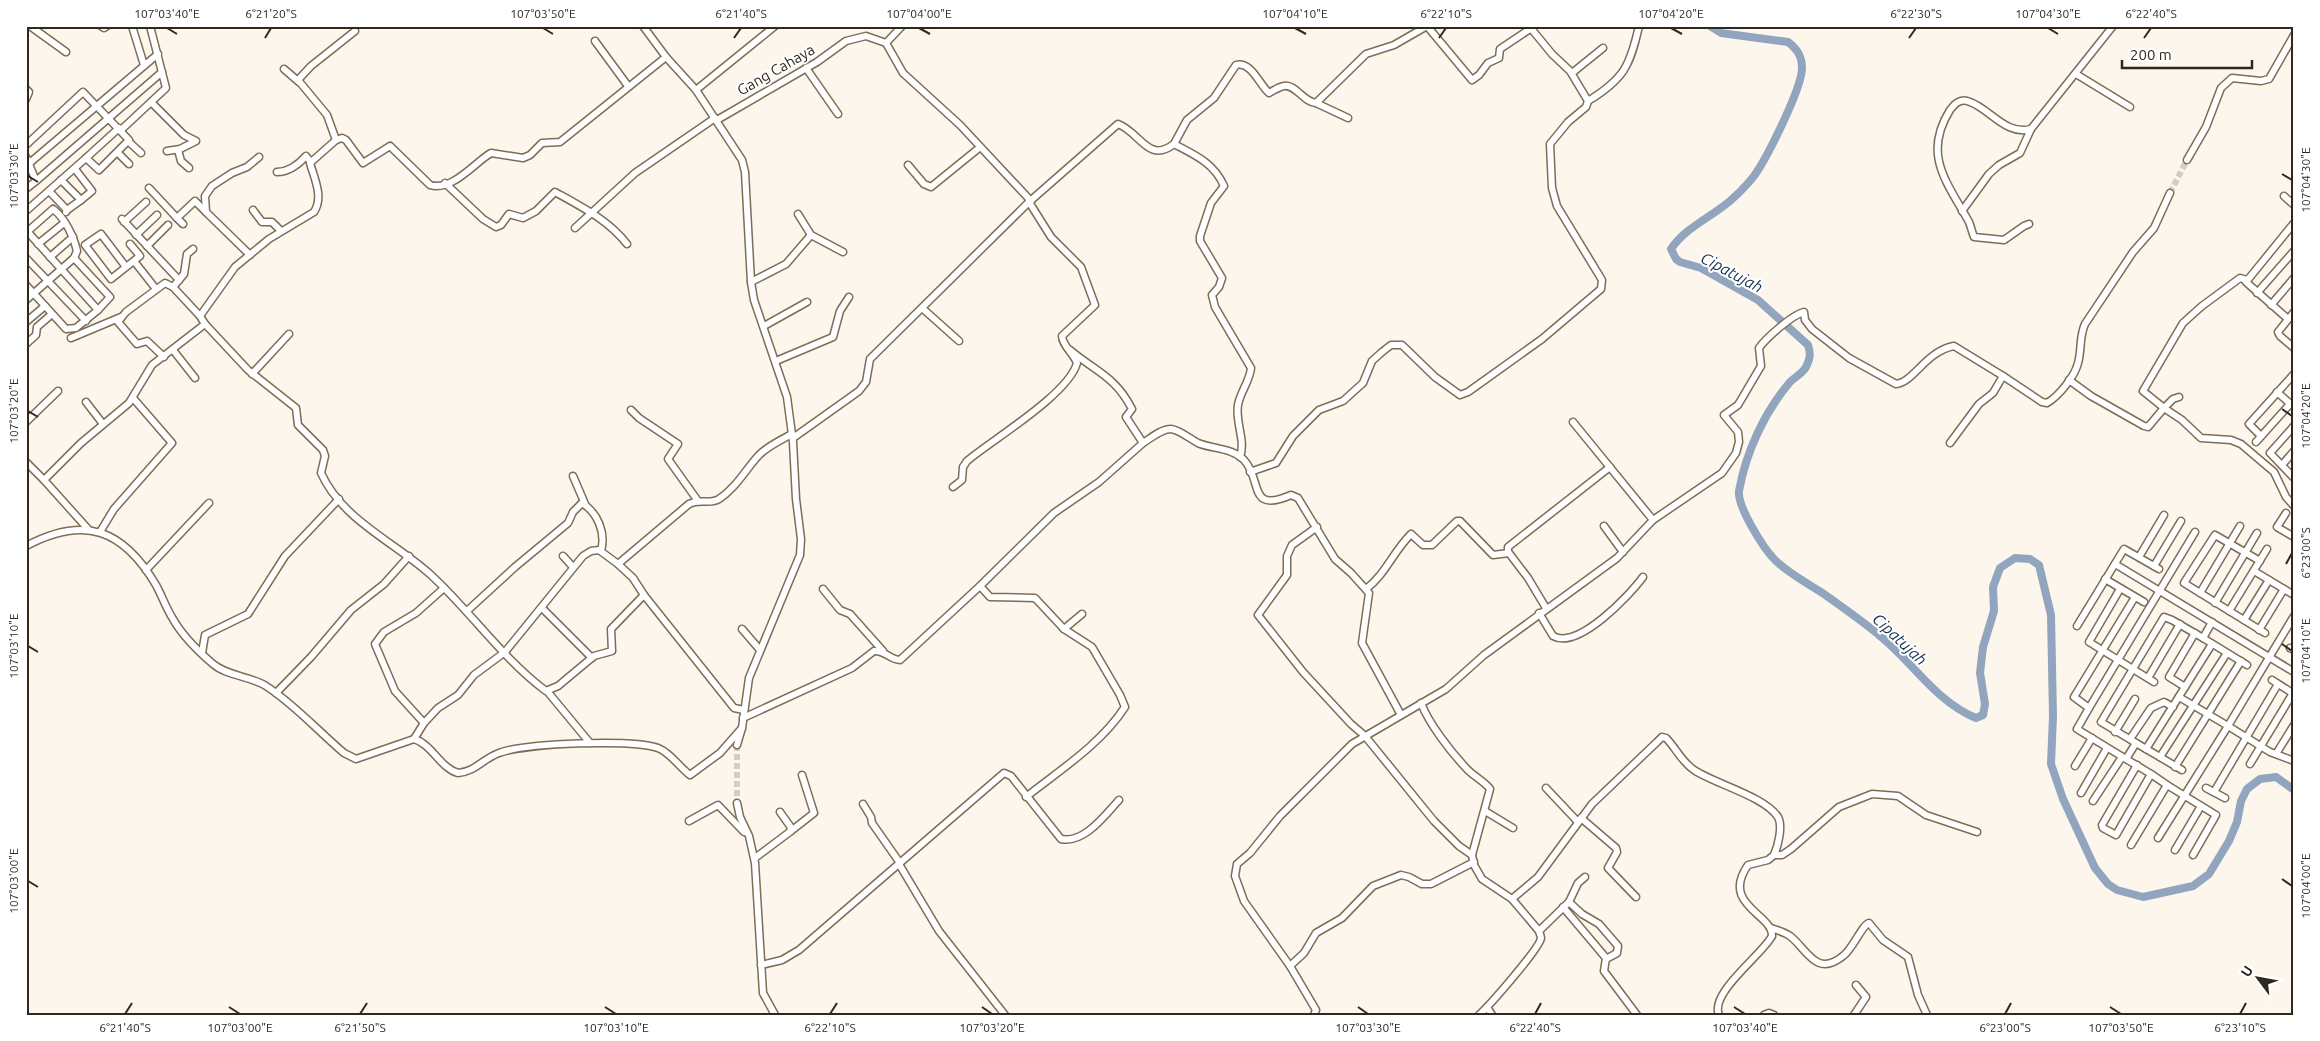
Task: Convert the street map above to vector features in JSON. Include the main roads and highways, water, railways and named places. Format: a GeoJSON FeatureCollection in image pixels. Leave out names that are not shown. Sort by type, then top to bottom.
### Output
{"type":"FeatureCollection","features":[{"type":"Feature","properties":{"kind":"waterway","name":"Cipatujah"},"geometry":{"type":"LineString","coordinates":[[1710,26],[1721,33],[1788,42],[1798,53],[1802,64],[1796,92],[1789,109],[1772,145],[1755,174],[1733,199],[1691,229],[1671,249],[1676,259],[1680,262],[1701,268],[1758,300],[1808,345],[1810,351],[1806,367],[1790,382],[1764,420],[1746,462],[1739,491],[1739,498],[1746,516],[1770,554],[1785,569],[1821,592],[1872,629],[1948,702],[1976,718],[1983,715],[1985,704],[1980,673],[1983,647],[1994,611],[1993,587],[2000,568],[2015,558],[2030,559],[2039,565],[2051,615],[2053,716],[2051,764],[2063,799],[2095,868],[2108,884],[2117,890],[2143,897],[2193,886],[2209,874],[2229,841],[2237,822],[2241,801],[2247,789],[2260,779],[2276,777],[2294,790]]}},
{"type":"Feature","properties":{"kind":"tunnel"},"geometry":{"type":"LineString","coordinates":[[2170,193],[2187,160]]}},
{"type":"Feature","properties":{"kind":"tunnel"},"geometry":{"type":"LineString","coordinates":[[737,745],[737,803]]}}]}
